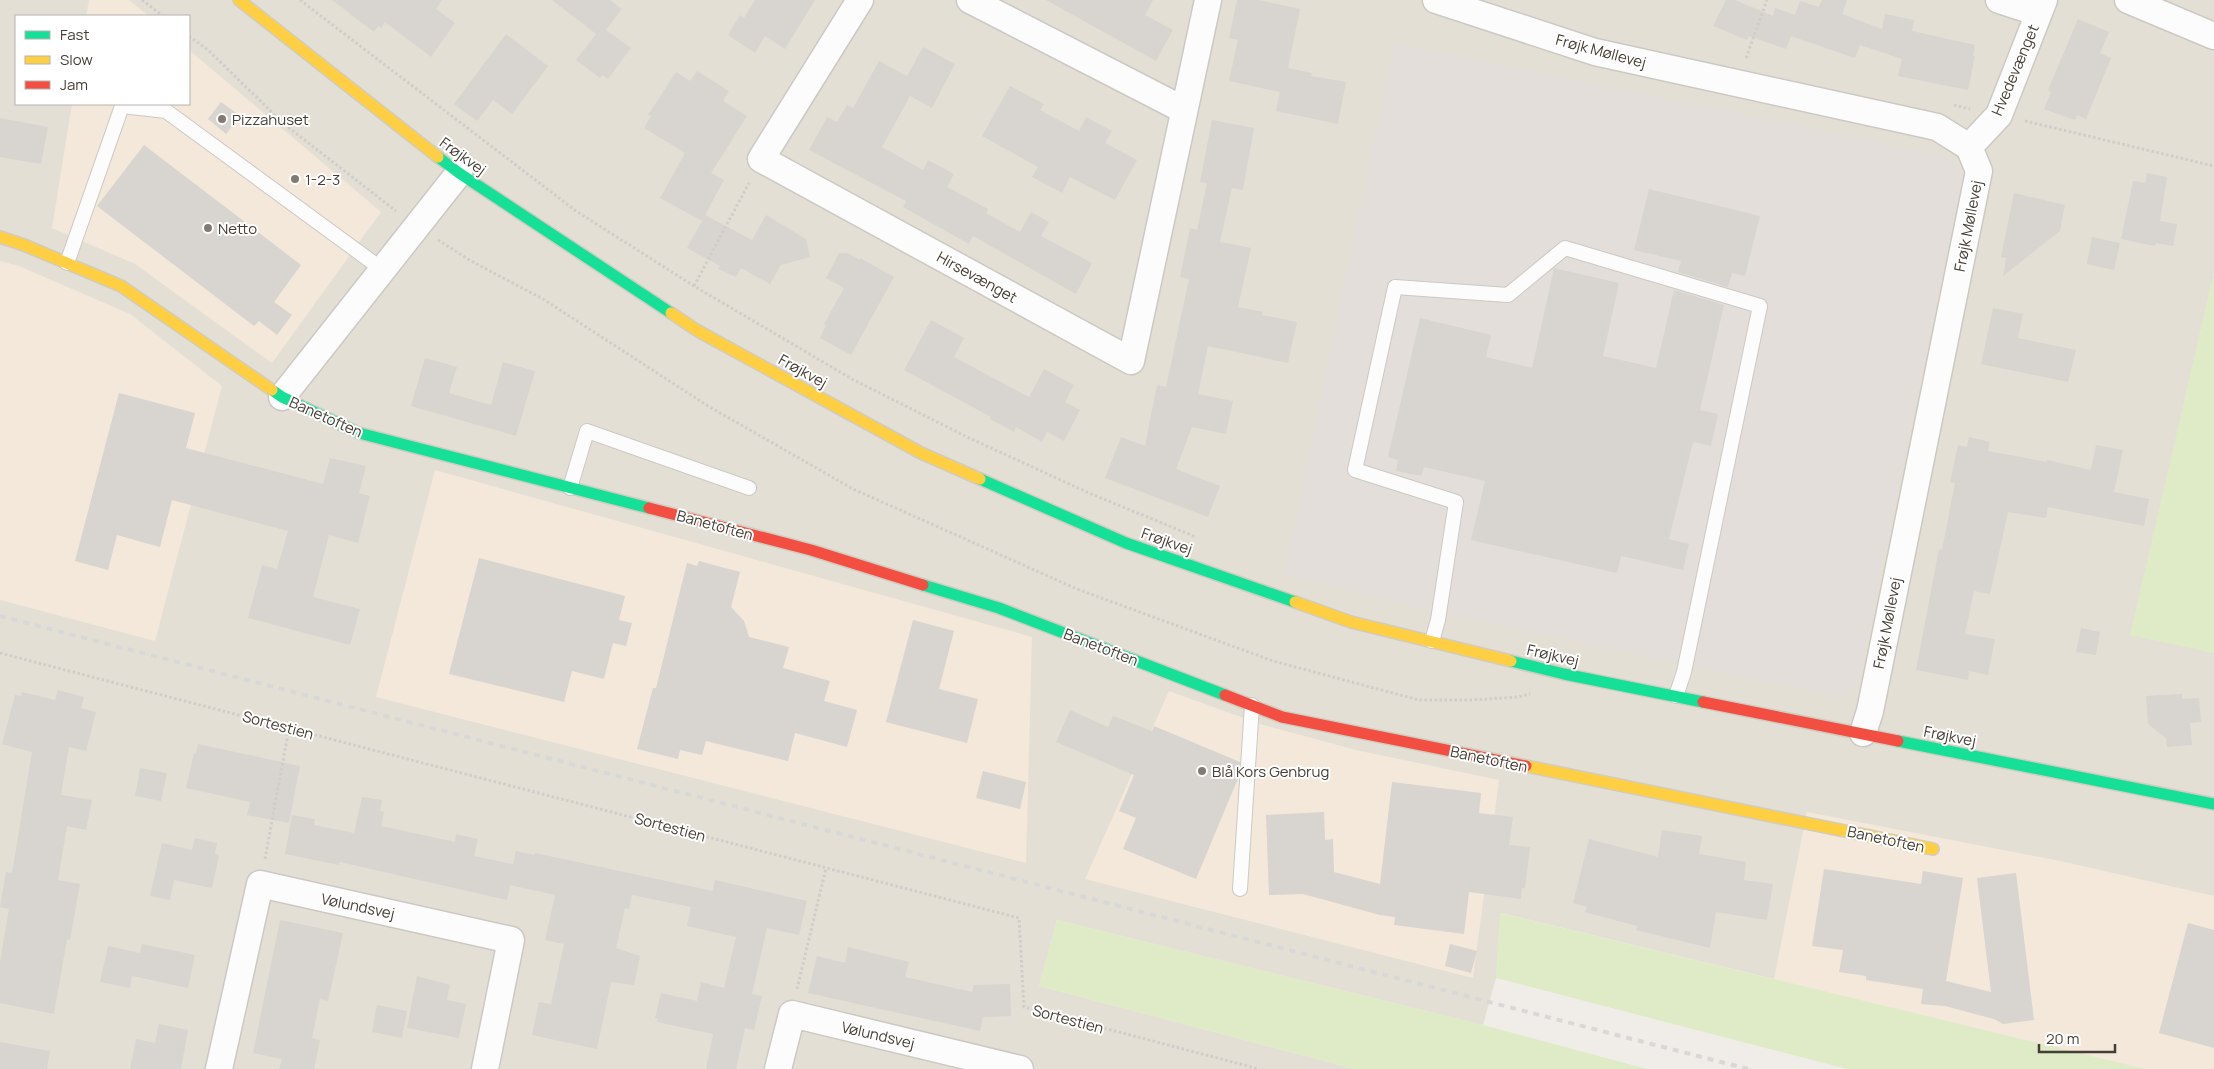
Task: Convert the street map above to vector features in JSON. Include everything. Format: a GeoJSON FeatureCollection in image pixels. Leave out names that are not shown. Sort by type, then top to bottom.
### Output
{"type":"FeatureCollection","features":[{"type":"Feature","properties":{"kind":"street","name":"Frøjkvej"},"geometry":{"type":"LineString","coordinates":[[239,0],[459,174],[698,331],[920,453],[1126,543],[1351,622],[1564,674],[2214,804]]}},
{"type":"Feature","properties":{"kind":"street"},"geometry":{"type":"LineString","coordinates":[[762,159],[860,0]]}},
{"type":"Feature","properties":{"kind":"street"},"geometry":{"type":"LineString","coordinates":[[970,0],[1184,110]]}},
{"type":"Feature","properties":{"kind":"street","name":"Hirsevænget"},"geometry":{"type":"LineString","coordinates":[[762,159],[1131,361],[1208,0]]}},
{"type":"Feature","properties":{"kind":"street","name":"Frøjk Møllevej"},"geometry":{"type":"LineString","coordinates":[[1436,0],[1465,5],[1595,52],[1937,127],[1969,147],[1979,171],[1870,711],[1863,733]]}},
{"type":"Feature","properties":{"kind":"street","name":"Hvedevænget"},"geometry":{"type":"LineString","coordinates":[[1969,147],[1999,115],[2042,7],[1999,0]]}},
{"type":"Feature","properties":{"kind":"street"},"geometry":{"type":"LineString","coordinates":[[2128,0],[2214,36]]}},
{"type":"Feature","properties":{"kind":"street","name":"Banetoften"},"geometry":{"type":"LineString","coordinates":[[282,397],[459,174]]}},
{"type":"Feature","properties":{"kind":"street","name":"Banetoften"},"geometry":{"type":"LineString","coordinates":[[0,238],[24,245],[121,286],[282,397],[359,433],[811,550],[999,608],[1282,716],[1933,849]]}},
{"type":"Feature","properties":{"kind":"street"},"geometry":{"type":"LineString","coordinates":[[219,1069],[260,884]]}},
{"type":"Feature","properties":{"kind":"street","name":"Vølundsvej"},"geometry":{"type":"LineString","coordinates":[[260,884],[511,940],[485,1069]]}},
{"type":"Feature","properties":{"kind":"street"},"geometry":{"type":"LineString","coordinates":[[778,1069],[792,1014]]}},
{"type":"Feature","properties":{"kind":"street","name":"Vølundsvej"},"geometry":{"type":"LineString","coordinates":[[792,1014],[1020,1069]]}},
{"type":"Feature","properties":{"kind":"lane"},"geometry":{"type":"LineString","coordinates":[[67,263],[122,106],[166,111],[383,270]]}},
{"type":"Feature","properties":{"kind":"lane"},"geometry":{"type":"LineString","coordinates":[[1432,641],[1438,620],[1456,502],[1355,470],[1395,287],[1508,295],[1565,248],[1760,306],[1684,672],[1676,696]]}},
{"type":"Feature","properties":{"kind":"lane"},"geometry":{"type":"LineString","coordinates":[[570,488],[587,431],[749,488]]}},
{"type":"Feature","properties":{"kind":"lane"},"geometry":{"type":"LineString","coordinates":[[1240,890],[1252,705]]}},
{"type":"Feature","properties":{"kind":"path"},"geometry":{"type":"LineString","coordinates":[[142,0],[162,15]]}},
{"type":"Feature","properties":{"kind":"path"},"geometry":{"type":"LineString","coordinates":[[300,0],[576,211],[694,286],[852,379],[905,406],[1089,493],[1199,538]]}},
{"type":"Feature","properties":{"kind":"path"},"geometry":{"type":"LineString","coordinates":[[1745,60],[1767,0]]}},
{"type":"Feature","properties":{"kind":"path"},"geometry":{"type":"LineString","coordinates":[[694,286],[762,159]]}},
{"type":"Feature","properties":{"kind":"path","name":"Sortestien"},"geometry":{"type":"LineString","coordinates":[[0,653],[1019,918],[1024,1007],[1259,1069]]}},
{"type":"Feature","properties":{"kind":"path"},"geometry":{"type":"LineString","coordinates":[[260,884],[289,728]]}},
{"type":"Feature","properties":{"kind":"path"},"geometry":{"type":"LineString","coordinates":[[792,1014],[826,868]]}},
{"type":"Feature","properties":{"kind":"shaded area"},"geometry":{"type":"Polygon","coordinates":[[[0,0],[2214,0],[2214,273],[2131,634],[2214,653],[2214,1069],[2145,1069],[1501,913],[1496,978],[1483,1025],[1057,920],[1039,986],[1355,1069],[0,1069],[0,0]]]}},
{"type":"Feature","properties":{"kind":"shaded area"},"geometry":{"type":"Polygon","coordinates":[[[89,0],[129,0],[148,15],[86,15],[89,0]]]}},
{"type":"Feature","properties":{"kind":"shaded area"},"geometry":{"type":"Polygon","coordinates":[[[1394,43],[1951,157],[1963,175],[1857,686],[1840,697],[1419,608],[1284,573],[1394,43]]]}},
{"type":"Feature","properties":{"kind":"shaded area"},"geometry":{"type":"Polygon","coordinates":[[[190,51],[381,212],[272,363],[135,264],[52,228],[72,105],[190,105],[190,51]]]}},
{"type":"Feature","properties":{"kind":"shaded area"},"geometry":{"type":"Polygon","coordinates":[[[0,261],[19,266],[130,314],[222,386],[155,641],[0,600],[0,261]]]}},
{"type":"Feature","properties":{"kind":"shaded area"},"geometry":{"type":"Polygon","coordinates":[[[435,470],[1032,637],[1026,863],[376,697],[435,470]]]}},
{"type":"Feature","properties":{"kind":"shaded area"},"geometry":{"type":"Polygon","coordinates":[[[1169,691],[1260,724],[1356,750],[1499,780],[1473,978],[1085,879],[1169,691]]]}},
{"type":"Feature","properties":{"kind":"shaded area"},"geometry":{"type":"Polygon","coordinates":[[[1807,812],[2065,862],[2214,896],[2214,1069],[2145,1069],[1774,979],[1807,812]]]}},
{"type":"Feature","properties":{"kind":"green space"},"geometry":{"type":"Polygon","coordinates":[[[2214,273],[2214,653],[2130,635],[2214,273]]]}},
{"type":"Feature","properties":{"kind":"green space"},"geometry":{"type":"Polygon","coordinates":[[[1500,913],[2145,1069],[1847,1069],[1496,978],[1500,913]]]}},
{"type":"Feature","properties":{"kind":"green space"},"geometry":{"type":"Polygon","coordinates":[[[1057,920],[1483,1025],[1647,1069],[1355,1069],[1039,986],[1057,920]]]}},
{"type":"Feature","properties":{"kind":"building"},"geometry":{"type":"Polygon","coordinates":[[[332,0],[442,0],[436,9],[455,23],[431,57],[385,22],[381,28],[378,26],[374,32],[332,0]]]}},
{"type":"Feature","properties":{"kind":"building"},"geometry":{"type":"Polygon","coordinates":[[[552,0],[610,0],[622,9],[606,30],[631,48],[608,79],[602,75],[600,78],[576,60],[596,34],[552,0]]]}},
{"type":"Feature","properties":{"kind":"building"},"geometry":{"type":"Polygon","coordinates":[[[755,0],[815,0],[785,49],[765,36],[755,53],[728,35],[740,15],[744,18],[755,0]]]}},
{"type":"Feature","properties":{"kind":"building"},"geometry":{"type":"Polygon","coordinates":[[[1046,0],[1153,0],[1145,15],[1173,30],[1156,61],[1046,0]]]}},
{"type":"Feature","properties":{"kind":"building"},"geometry":{"type":"Polygon","coordinates":[[[1237,0],[1259,0],[1300,9],[1288,68],[1312,73],[1311,76],[1346,82],[1338,124],[1276,111],[1280,92],[1229,81],[1238,40],[1229,38],[1237,0]]]}},
{"type":"Feature","properties":{"kind":"building"},"geometry":{"type":"Polygon","coordinates":[[[1726,0],[1735,0],[1773,16],[1775,8],[1795,15],[1800,1],[1819,7],[1822,0],[1847,0],[1842,14],[1882,29],[1885,14],[1914,20],[1912,31],[1975,45],[1973,56],[1975,56],[1968,90],[1898,76],[1902,59],[1860,45],[1855,58],[1791,36],[1786,49],[1749,36],[1747,40],[1713,26],[1726,0]]]}},
{"type":"Feature","properties":{"kind":"building"},"geometry":{"type":"Polygon","coordinates":[[[2078,19],[2109,32],[2100,53],[2111,58],[2086,119],[2077,115],[2075,120],[2044,109],[2051,92],[2048,90],[2078,19]]]}},
{"type":"Feature","properties":{"kind":"building"},"geometry":{"type":"Polygon","coordinates":[[[506,34],[548,66],[512,114],[493,100],[477,121],[454,104],[506,34]]]}},
{"type":"Feature","properties":{"kind":"building"},"geometry":{"type":"Polygon","coordinates":[[[923,47],[955,64],[932,108],[910,96],[882,147],[923,170],[928,160],[954,174],[947,187],[988,209],[986,213],[1020,232],[1031,212],[1049,222],[1041,236],[1092,263],[1076,294],[973,236],[969,244],[903,207],[906,201],[809,150],[827,117],[837,122],[847,105],[853,108],[879,61],[907,76],[923,47]]]}},
{"type":"Feature","properties":{"kind":"building"},"geometry":{"type":"Polygon","coordinates":[[[697,71],[729,91],[723,101],[747,116],[711,173],[724,180],[705,215],[752,240],[766,215],[806,239],[810,257],[781,265],[770,284],[741,268],[736,277],[718,269],[720,266],[687,248],[702,221],[660,198],[685,153],[644,128],[651,116],[648,115],[676,72],[690,81],[697,71]]]}},
{"type":"Feature","properties":{"kind":"building"},"geometry":{"type":"Polygon","coordinates":[[[1010,86],[1044,104],[1040,110],[1079,131],[1086,117],[1112,131],[1105,143],[1137,160],[1115,200],[1070,177],[1062,193],[1032,177],[1038,167],[982,136],[1010,86]]]}},
{"type":"Feature","properties":{"kind":"building"},"geometry":{"type":"Polygon","coordinates":[[[221,102],[240,116],[226,134],[208,119],[221,102]]]}},
{"type":"Feature","properties":{"kind":"building"},"geometry":{"type":"Polygon","coordinates":[[[0,118],[48,127],[41,164],[0,157],[0,118]]]}},
{"type":"Feature","properties":{"kind":"building"},"geometry":{"type":"Polygon","coordinates":[[[1212,120],[1254,128],[1243,190],[1232,188],[1220,242],[1251,248],[1238,307],[1263,312],[1262,315],[1297,322],[1288,363],[1208,346],[1198,394],[1233,401],[1226,434],[1192,427],[1176,469],[1220,486],[1208,517],[1105,478],[1121,437],[1145,446],[1157,385],[1166,387],[1189,279],[1180,277],[1190,228],[1197,230],[1207,183],[1200,182],[1212,120]]]}},
{"type":"Feature","properties":{"kind":"building"},"geometry":{"type":"Polygon","coordinates":[[[144,145],[301,265],[274,302],[292,315],[277,335],[259,321],[254,326],[97,206],[144,145]]]}},
{"type":"Feature","properties":{"kind":"building"},"geometry":{"type":"Polygon","coordinates":[[[2147,173],[2167,177],[2160,221],[2177,224],[2173,246],[2156,243],[2155,246],[2121,239],[2133,181],[2145,183],[2147,173]]]}},
{"type":"Feature","properties":{"kind":"building"},"geometry":{"type":"Polygon","coordinates":[[[1649,189],[1760,216],[1745,276],[1732,273],[1728,287],[1678,272],[1681,261],[1634,250],[1649,189]]]}},
{"type":"Feature","properties":{"kind":"building"},"geometry":{"type":"Polygon","coordinates":[[[2014,193],[2065,205],[2060,231],[2003,276],[2006,258],[2001,257],[2014,193]]]}},
{"type":"Feature","properties":{"kind":"building"},"geometry":{"type":"Polygon","coordinates":[[[2092,237],[2120,243],[2114,270],[2087,264],[2092,237]]]}},
{"type":"Feature","properties":{"kind":"building"},"geometry":{"type":"Polygon","coordinates":[[[839,253],[848,253],[860,260],[860,258],[894,277],[851,355],[820,338],[826,325],[824,324],[844,288],[826,278],[839,253]]]}},
{"type":"Feature","properties":{"kind":"building"},"geometry":{"type":"Polygon","coordinates":[[[1554,268],[1619,283],[1603,356],[1656,368],[1674,290],[1724,305],[1700,410],[1718,414],[1711,446],[1693,442],[1669,539],[1689,544],[1683,570],[1621,556],[1617,573],[1471,540],[1485,481],[1424,467],[1421,476],[1396,471],[1398,460],[1388,457],[1420,318],[1491,335],[1486,357],[1532,368],[1554,268]]]}},
{"type":"Feature","properties":{"kind":"building"},"geometry":{"type":"Polygon","coordinates":[[[1993,308],[2023,314],[2018,338],[2076,350],[2068,382],[1981,364],[1993,308]]]}},
{"type":"Feature","properties":{"kind":"building"},"geometry":{"type":"Polygon","coordinates":[[[931,320],[964,338],[954,357],[1029,397],[1044,369],[1074,385],[1065,402],[1080,410],[1064,441],[1047,432],[1042,442],[1016,427],[1014,432],[990,419],[991,417],[904,370],[931,320]]]}},
{"type":"Feature","properties":{"kind":"building"},"geometry":{"type":"Polygon","coordinates":[[[425,358],[457,367],[449,393],[491,405],[503,362],[535,371],[516,436],[411,406],[425,358]]]}},
{"type":"Feature","properties":{"kind":"building"},"geometry":{"type":"Polygon","coordinates":[[[119,393],[195,413],[186,448],[323,484],[330,458],[366,466],[359,493],[370,496],[358,543],[329,535],[313,597],[360,609],[350,645],[248,618],[262,565],[277,569],[288,531],[172,500],[160,547],[117,535],[108,570],[75,561],[119,393]]]}},
{"type":"Feature","properties":{"kind":"building"},"geometry":{"type":"Polygon","coordinates":[[[1969,437],[1990,442],[1988,451],[2047,462],[2047,460],[2091,470],[2096,445],[2123,450],[2114,492],[2149,499],[2144,526],[2048,507],[2046,518],[2008,512],[1990,594],[1974,591],[1965,634],[1995,639],[1988,675],[1969,671],[1968,680],[1916,670],[1939,549],[1942,550],[1955,483],[1950,482],[1958,445],[1967,447],[1969,437]]]}},
{"type":"Feature","properties":{"kind":"building"},"geometry":{"type":"Polygon","coordinates":[[[479,558],[625,596],[619,620],[632,623],[626,646],[613,643],[604,679],[572,671],[564,702],[449,674],[479,558]]]}},
{"type":"Feature","properties":{"kind":"building"},"geometry":{"type":"Polygon","coordinates":[[[699,561],[740,572],[731,607],[744,621],[749,637],[789,647],[783,668],[830,681],[824,701],[857,710],[847,747],[795,733],[788,761],[706,741],[702,755],[680,750],[678,759],[637,749],[653,688],[656,688],[687,563],[697,566],[699,561]]]}},
{"type":"Feature","properties":{"kind":"building"},"geometry":{"type":"Polygon","coordinates":[[[913,620],[954,631],[939,689],[978,699],[967,743],[886,722],[913,620]]]}},
{"type":"Feature","properties":{"kind":"building"},"geometry":{"type":"Polygon","coordinates":[[[2081,628],[2100,632],[2096,655],[2076,652],[2081,628]]]}},
{"type":"Feature","properties":{"kind":"building"},"geometry":{"type":"Polygon","coordinates":[[[58,690],[84,697],[81,708],[96,712],[86,751],[69,747],[61,795],[92,800],[86,830],[67,826],[58,880],[80,884],[70,940],[67,939],[54,1014],[0,1003],[0,962],[9,909],[0,907],[6,872],[12,873],[32,752],[2,744],[15,695],[21,696],[22,692],[55,700],[58,690]]]}},
{"type":"Feature","properties":{"kind":"building"},"geometry":{"type":"Polygon","coordinates":[[[2182,694],[2182,699],[2199,698],[2201,722],[2190,723],[2192,745],[2167,747],[2166,738],[2148,724],[2146,696],[2182,694]]]}},
{"type":"Feature","properties":{"kind":"building"},"geometry":{"type":"Polygon","coordinates":[[[1070,710],[1108,727],[1113,716],[1152,731],[1154,726],[1240,762],[1239,776],[1196,879],[1123,849],[1136,818],[1119,811],[1134,775],[1056,742],[1070,710]]]}},
{"type":"Feature","properties":{"kind":"building"},"geometry":{"type":"Polygon","coordinates":[[[198,744],[300,766],[289,823],[247,815],[250,802],[186,788],[198,744]]]}},
{"type":"Feature","properties":{"kind":"building"},"geometry":{"type":"Polygon","coordinates":[[[140,768],[167,773],[161,801],[135,796],[140,768]]]}},
{"type":"Feature","properties":{"kind":"building"},"geometry":{"type":"Polygon","coordinates":[[[983,771],[1026,782],[1020,809],[976,798],[983,771]]]}},
{"type":"Feature","properties":{"kind":"building"},"geometry":{"type":"Polygon","coordinates":[[[1392,782],[1481,793],[1479,813],[1513,817],[1509,845],[1530,847],[1525,888],[1522,888],[1521,899],[1469,892],[1464,934],[1394,925],[1395,917],[1380,915],[1303,894],[1269,895],[1266,815],[1324,812],[1325,840],[1333,839],[1334,872],[1380,884],[1392,782]]]}},
{"type":"Feature","properties":{"kind":"building"},"geometry":{"type":"Polygon","coordinates":[[[362,797],[382,800],[380,811],[384,812],[381,826],[455,842],[456,834],[478,839],[474,856],[513,864],[516,851],[534,855],[535,853],[713,891],[715,880],[807,901],[799,935],[767,928],[752,994],[762,996],[754,1030],[745,1028],[736,1069],[706,1069],[713,1034],[657,1022],[658,1019],[655,1018],[661,993],[697,1001],[701,982],[724,988],[736,937],[687,926],[691,907],[632,895],[629,909],[625,908],[616,948],[640,956],[634,985],[611,982],[597,1049],[532,1035],[539,1002],[551,1004],[564,944],[545,940],[555,895],[510,885],[507,900],[340,862],[339,865],[285,854],[292,815],[315,819],[314,825],[354,833],[362,797]]]}},
{"type":"Feature","properties":{"kind":"building"},"geometry":{"type":"Polygon","coordinates":[[[1662,830],[1702,836],[1699,854],[1746,862],[1744,880],[1773,884],[1767,920],[1716,912],[1710,948],[1636,930],[1637,926],[1585,912],[1587,907],[1573,903],[1589,839],[1658,857],[1662,830]]]}},
{"type":"Feature","properties":{"kind":"building"},"geometry":{"type":"Polygon","coordinates":[[[195,838],[217,843],[215,854],[219,855],[212,888],[174,880],[170,900],[150,896],[162,843],[192,850],[195,838]]]}},
{"type":"Feature","properties":{"kind":"building"},"geometry":{"type":"Polygon","coordinates":[[[1824,869],[1921,884],[1923,871],[1963,878],[1946,981],[1991,992],[1977,878],[2016,873],[2034,1020],[2003,1024],[1994,1019],[1945,1006],[1921,1004],[1923,989],[1866,980],[1866,976],[1839,972],[1843,950],[1812,946],[1824,869]]]}},
{"type":"Feature","properties":{"kind":"building"},"geometry":{"type":"Polygon","coordinates":[[[280,920],[343,933],[328,1001],[320,999],[312,1038],[320,1040],[314,1069],[279,1069],[282,1059],[253,1053],[280,920]]]}},
{"type":"Feature","properties":{"kind":"building"},"geometry":{"type":"Polygon","coordinates":[[[2188,923],[2214,930],[2214,1048],[2159,1033],[2188,923]]]}},
{"type":"Feature","properties":{"kind":"building"},"geometry":{"type":"Polygon","coordinates":[[[142,944],[195,955],[188,988],[132,976],[130,988],[100,982],[108,946],[140,953],[142,944]]]}},
{"type":"Feature","properties":{"kind":"building"},"geometry":{"type":"Polygon","coordinates":[[[1450,944],[1477,951],[1471,973],[1445,966],[1450,944]]]}},
{"type":"Feature","properties":{"kind":"building"},"geometry":{"type":"Polygon","coordinates":[[[848,947],[909,962],[905,977],[972,992],[974,985],[1010,984],[1011,1016],[983,1017],[980,1031],[808,993],[817,956],[845,963],[848,947]]]}},
{"type":"Feature","properties":{"kind":"building"},"geometry":{"type":"Polygon","coordinates":[[[417,976],[450,985],[447,1000],[466,1004],[459,1038],[407,1028],[417,976]]]}},
{"type":"Feature","properties":{"kind":"building"},"geometry":{"type":"Polygon","coordinates":[[[377,1005],[407,1011],[402,1038],[372,1032],[377,1005]]]}},
{"type":"Feature","properties":{"kind":"building"},"geometry":{"type":"Polygon","coordinates":[[[159,1024],[188,1030],[181,1069],[130,1069],[136,1039],[155,1043],[159,1024]]]}},
{"type":"Feature","properties":{"kind":"building"},"geometry":{"type":"Polygon","coordinates":[[[0,1042],[50,1051],[47,1069],[0,1069],[0,1042]]]}},
{"type":"Feature","properties":{"kind":"railway"},"geometry":{"type":"LineString","coordinates":[[0,616],[1748,1069]]}},
{"type":"Feature","properties":{"kind":"traffic: fast"},"geometry":{"type":"LineString","coordinates":[[438,157],[459,173],[671,313]]}},
{"type":"Feature","properties":{"kind":"traffic: fast"},"geometry":{"type":"LineString","coordinates":[[272,390],[282,397],[359,433],[649,508]]}},
{"type":"Feature","properties":{"kind":"traffic: fast"},"geometry":{"type":"LineString","coordinates":[[980,479],[1126,543],[1295,602]]}},
{"type":"Feature","properties":{"kind":"traffic: fast"},"geometry":{"type":"LineString","coordinates":[[923,585],[999,608],[1225,695]]}},
{"type":"Feature","properties":{"kind":"traffic: fast"},"geometry":{"type":"LineString","coordinates":[[1511,661],[1564,674],[1703,702]]}},
{"type":"Feature","properties":{"kind":"traffic: fast"},"geometry":{"type":"LineString","coordinates":[[1898,741],[2214,804]]}},
{"type":"Feature","properties":{"kind":"traffic: slow"},"geometry":{"type":"LineString","coordinates":[[239,0],[438,157]]}},
{"type":"Feature","properties":{"kind":"traffic: slow"},"geometry":{"type":"LineString","coordinates":[[0,237],[24,245],[121,286],[272,390]]}},
{"type":"Feature","properties":{"kind":"traffic: slow"},"geometry":{"type":"LineString","coordinates":[[671,313],[698,331],[921,453],[980,479]]}},
{"type":"Feature","properties":{"kind":"traffic: slow"},"geometry":{"type":"LineString","coordinates":[[1295,602],[1351,622],[1511,661]]}},
{"type":"Feature","properties":{"kind":"traffic: slow"},"geometry":{"type":"LineString","coordinates":[[1526,766],[1933,849]]}},
{"type":"Feature","properties":{"kind":"traffic: jam"},"geometry":{"type":"LineString","coordinates":[[649,508],[811,550],[923,585]]}},
{"type":"Feature","properties":{"kind":"traffic: jam"},"geometry":{"type":"LineString","coordinates":[[1225,695],[1282,717],[1526,766]]}},
{"type":"Feature","properties":{"kind":"traffic: jam"},"geometry":{"type":"LineString","coordinates":[[1703,702],[1898,741]]}},
{"type":"Feature","properties":{"kind":"place","name":"Pizzahuset"},"geometry":{"type":"Point","coordinates":[222,119]}},
{"type":"Feature","properties":{"kind":"place","name":"1-2-3"},"geometry":{"type":"Point","coordinates":[295,179]}},
{"type":"Feature","properties":{"kind":"place","name":"Netto"},"geometry":{"type":"Point","coordinates":[208,228]}},
{"type":"Feature","properties":{"kind":"place","name":"Blå Kors Genbrug"},"geometry":{"type":"Point","coordinates":[1202,771]}}]}
